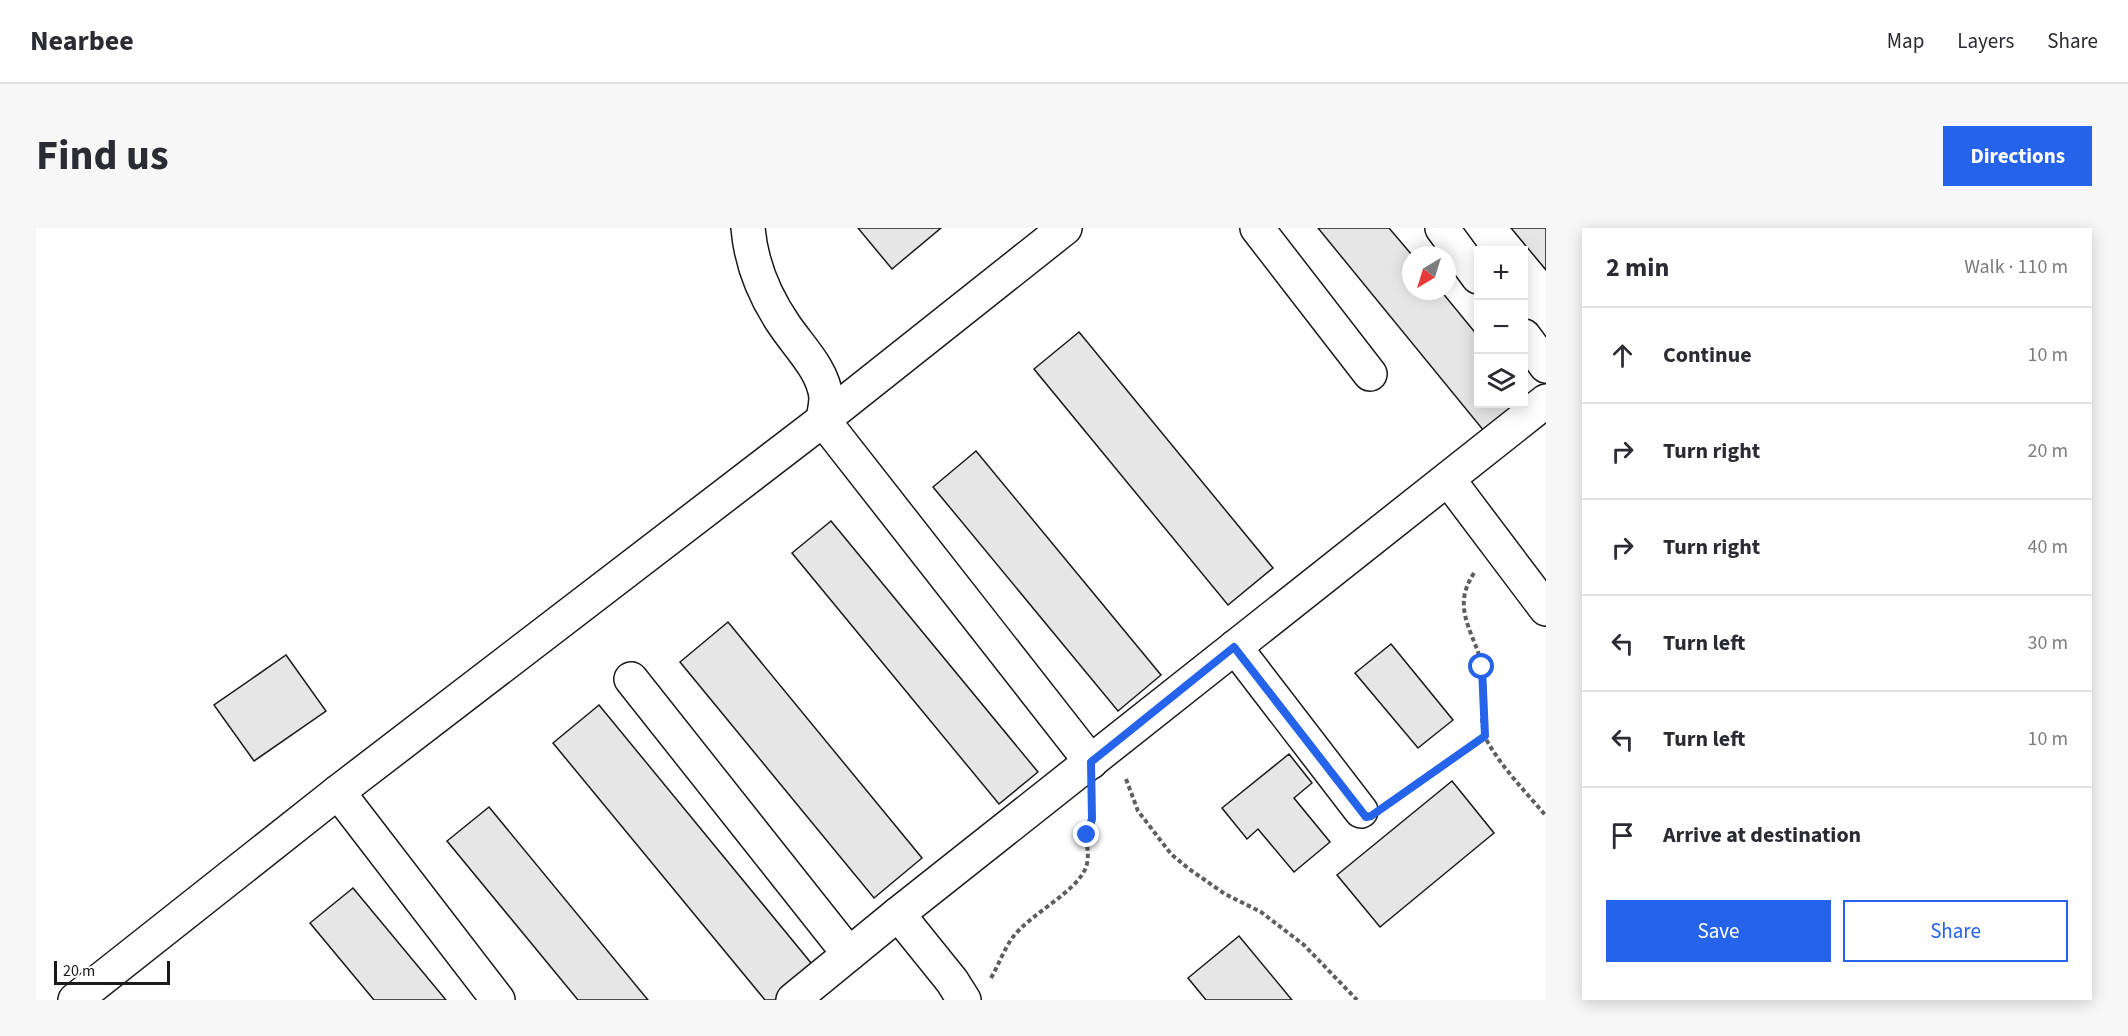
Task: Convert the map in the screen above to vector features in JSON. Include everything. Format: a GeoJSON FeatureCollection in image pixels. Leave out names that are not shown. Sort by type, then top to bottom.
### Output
{"type":"FeatureCollection","features":[{"type":"Feature","properties":{"kind":"street"},"geometry":{"type":"LineString","coordinates":[[748,228],[750,250],[765,291],[784,325],[821,379],[826,398],[823,420],[1101,754]]}},
{"type":"Feature","properties":{"kind":"street"},"geometry":{"type":"LineString","coordinates":[[93,995],[338,792],[823,420],[1065,228]]}},
{"type":"Feature","properties":{"kind":"street"},"geometry":{"type":"LineString","coordinates":[[1257,228],[1370,374]]}},
{"type":"Feature","properties":{"kind":"street"},"geometry":{"type":"LineString","coordinates":[[1442,228],[1474,270]]}},
{"type":"Feature","properties":{"kind":"street"},"geometry":{"type":"LineString","coordinates":[[1528,341],[1546,366]]}},
{"type":"Feature","properties":{"kind":"street"},"geometry":{"type":"LineString","coordinates":[[793,1000],[1234,647],[1546,402]]}},
{"type":"Feature","properties":{"kind":"street"},"geometry":{"type":"LineString","coordinates":[[1448,479],[1546,609]]}},
{"type":"Feature","properties":{"kind":"street"},"geometry":{"type":"LineString","coordinates":[[1234,647],[1361,811]]}},
{"type":"Feature","properties":{"kind":"street"},"geometry":{"type":"LineString","coordinates":[[631,679],[849,954]]}},
{"type":"Feature","properties":{"kind":"street"},"geometry":{"type":"LineString","coordinates":[[338,792],[498,1000]]}},
{"type":"Feature","properties":{"kind":"street"},"geometry":{"type":"LineString","coordinates":[[898,914],[952,981],[976,992]]}},
{"type":"Feature","properties":{"kind":"path"},"geometry":{"type":"LineString","coordinates":[[1493,540],[1489,551],[1467,584],[1464,598],[1465,617],[1474,637],[1482,667],[1485,736],[1495,754],[1546,816]]}},
{"type":"Feature","properties":{"kind":"path"},"geometry":{"type":"LineString","coordinates":[[1361,811],[1366,817],[1371,816],[1485,736]]}},
{"type":"Feature","properties":{"kind":"path"},"geometry":{"type":"LineString","coordinates":[[976,992],[1014,936],[1070,889],[1086,868],[1089,850],[1087,835],[1092,819],[1101,754]]}},
{"type":"Feature","properties":{"kind":"path"},"geometry":{"type":"LineString","coordinates":[[1101,754],[1138,812],[1171,854],[1225,894],[1261,912],[1304,945],[1357,1000]]}},
{"type":"Feature","properties":{"kind":"building"},"geometry":{"type":"Polygon","coordinates":[[[858,228],[941,228],[892,269],[858,228]]]}},
{"type":"Feature","properties":{"kind":"building"},"geometry":{"type":"Polygon","coordinates":[[[1318,228],[1389,228],[1404,246],[1402,246],[1402,300],[1448,300],[1474,331],[1474,408],[1513,408],[1484,431],[1318,228]]]}},
{"type":"Feature","properties":{"kind":"building"},"geometry":{"type":"Polygon","coordinates":[[[1511,228],[1546,228],[1546,270],[1528,246],[1511,228]]]}},
{"type":"Feature","properties":{"kind":"building"},"geometry":{"type":"Polygon","coordinates":[[[1079,332],[1273,568],[1228,605],[1034,369],[1079,332]]]}},
{"type":"Feature","properties":{"kind":"building"},"geometry":{"type":"Polygon","coordinates":[[[976,451],[1161,675],[1118,711],[933,487],[976,451]]]}},
{"type":"Feature","properties":{"kind":"building"},"geometry":{"type":"Polygon","coordinates":[[[831,521],[1038,772],[999,804],[792,553],[831,521]]]}},
{"type":"Feature","properties":{"kind":"building"},"geometry":{"type":"Polygon","coordinates":[[[728,622],[922,858],[874,898],[680,662],[728,622]]]}},
{"type":"Feature","properties":{"kind":"building"},"geometry":{"type":"Polygon","coordinates":[[[1391,644],[1453,720],[1418,748],[1355,673],[1391,644]]]}},
{"type":"Feature","properties":{"kind":"building"},"geometry":{"type":"Polygon","coordinates":[[[286,655],[326,711],[254,761],[214,705],[286,655]]]}},
{"type":"Feature","properties":{"kind":"building"},"geometry":{"type":"Polygon","coordinates":[[[599,705],[816,969],[779,1000],[765,1000],[553,743],[599,705]]]}},
{"type":"Feature","properties":{"kind":"building"},"geometry":{"type":"Polygon","coordinates":[[[1289,754],[1312,783],[1294,798],[1330,842],[1294,872],[1258,829],[1247,839],[1222,808],[1289,754]]]}},
{"type":"Feature","properties":{"kind":"building"},"geometry":{"type":"Polygon","coordinates":[[[1452,781],[1494,833],[1380,927],[1337,875],[1452,781]]]}},
{"type":"Feature","properties":{"kind":"building"},"geometry":{"type":"Polygon","coordinates":[[[489,807],[648,1000],[578,1000],[447,841],[489,807]]]}},
{"type":"Feature","properties":{"kind":"building"},"geometry":{"type":"Polygon","coordinates":[[[353,888],[446,1000],[374,1000],[310,923],[353,888]]]}},
{"type":"Feature","properties":{"kind":"building"},"geometry":{"type":"Polygon","coordinates":[[[1239,936],[1292,1000],[1206,1000],[1188,978],[1239,936]]]}},
{"type":"Feature","properties":{"kind":"route"},"geometry":{"type":"LineString","coordinates":[[1087,835],[1092,819],[1091,762],[1234,647],[1366,817],[1371,816],[1485,736],[1482,667]]}}]}
